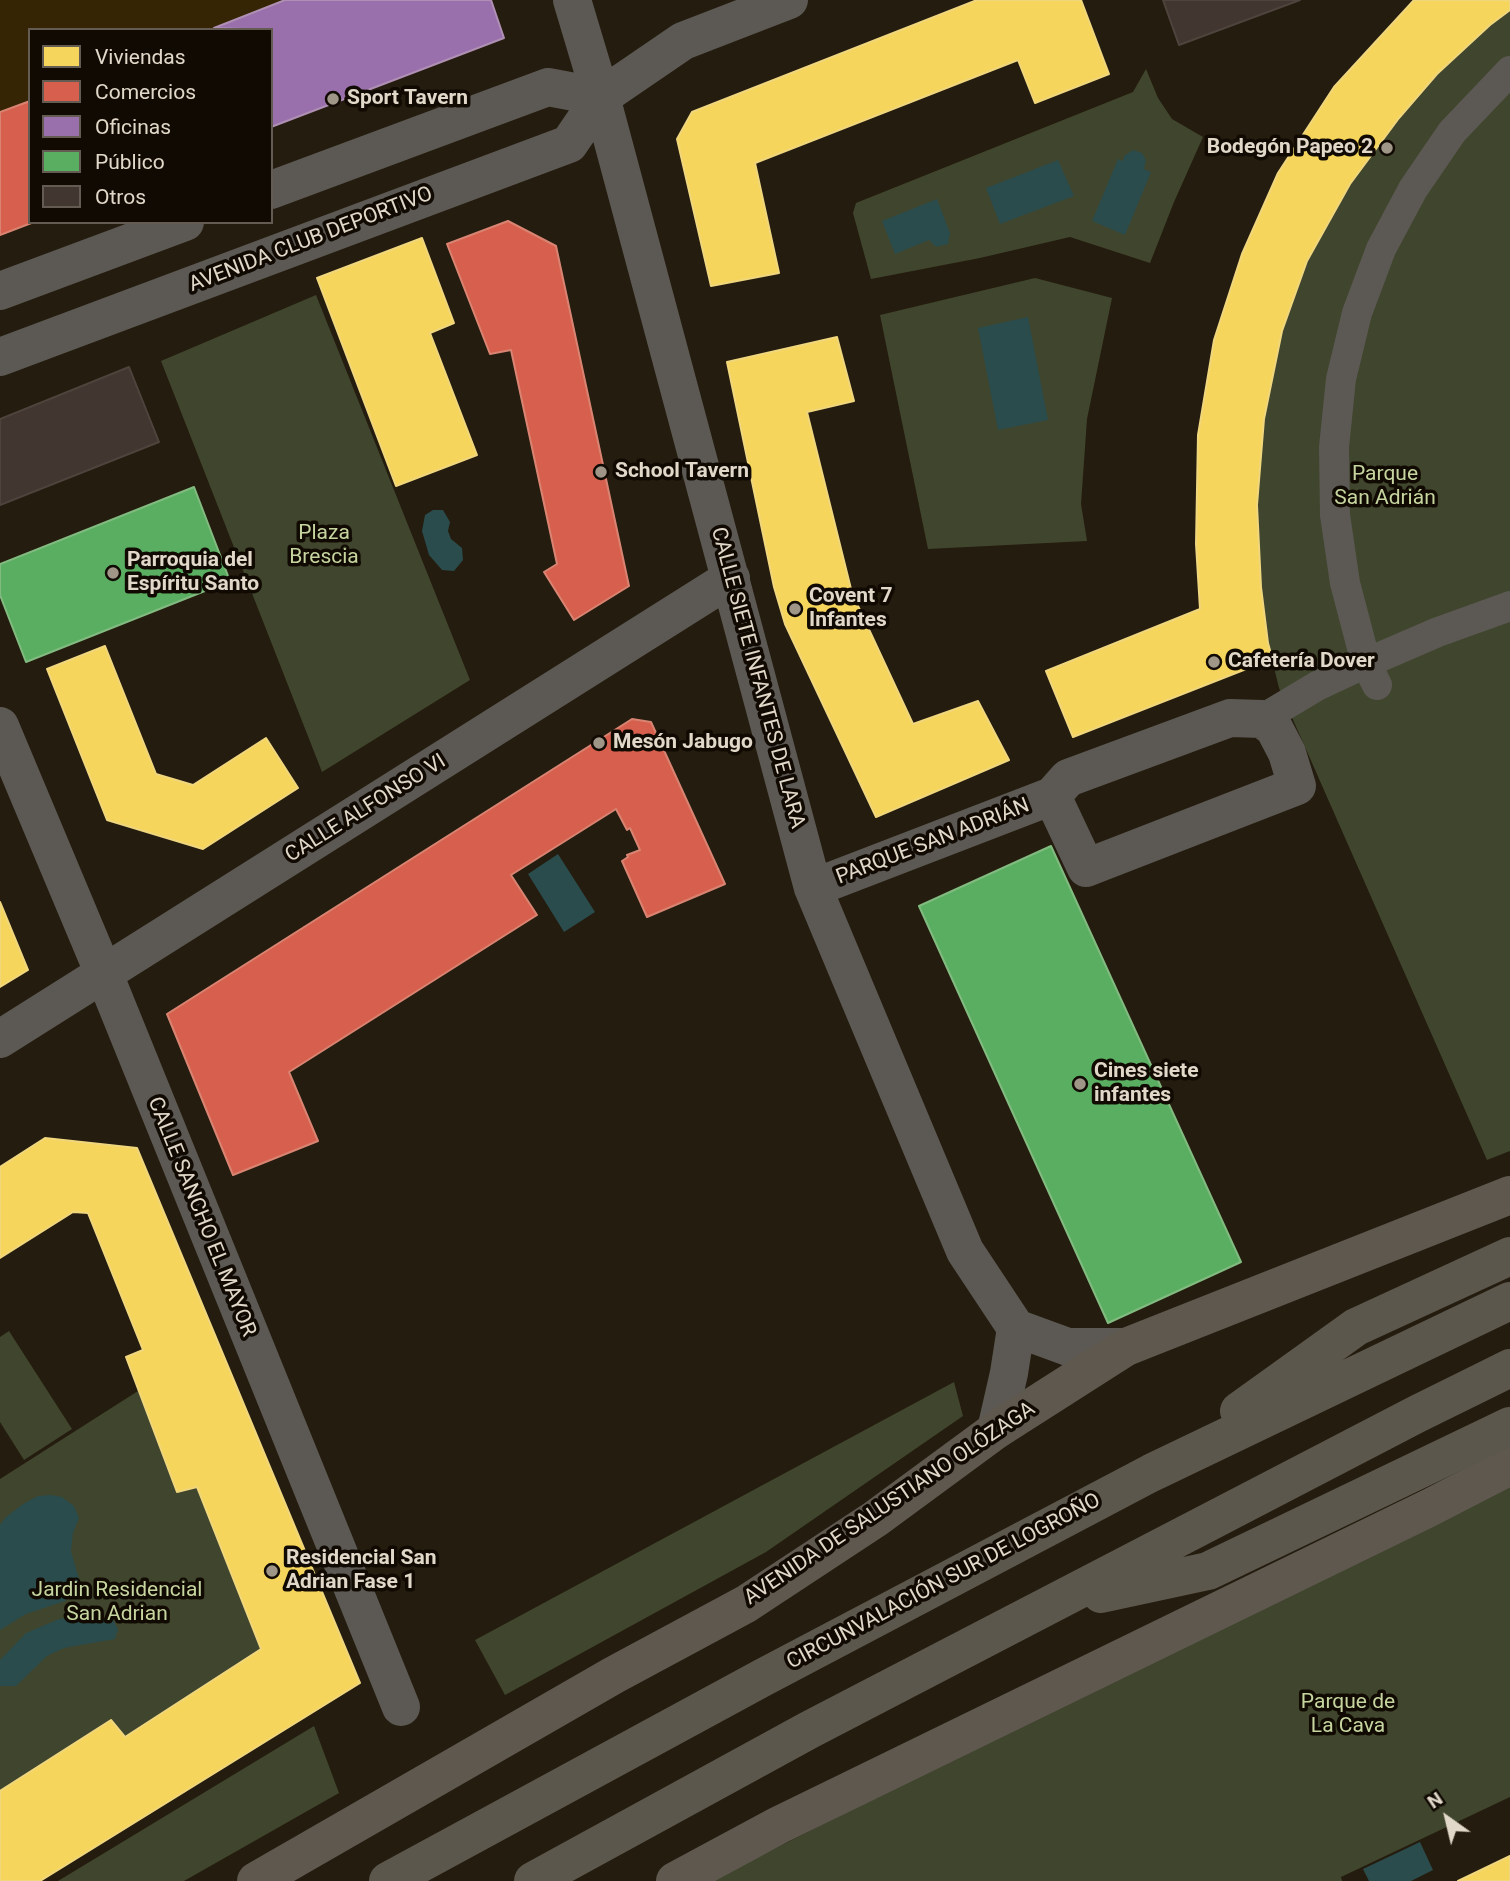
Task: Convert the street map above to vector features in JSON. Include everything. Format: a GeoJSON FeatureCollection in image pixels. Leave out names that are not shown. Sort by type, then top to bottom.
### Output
{"type":"FeatureCollection","features":[{"type":"Feature","properties":{"kind":"highway"},"geometry":{"type":"LineString","coordinates":[[1151,1473],[1356,1327],[1510,1256]]}},
{"type":"Feature","properties":{"kind":"highway","name":"CIRCUNVALACIÓN SUR DE LOGROÑO"},"geometry":{"type":"LineString","coordinates":[[387,1881],[762,1678],[1151,1473],[1510,1301]]}},
{"type":"Feature","properties":{"kind":"highway"},"geometry":{"type":"LineString","coordinates":[[533,1881],[809,1730],[1510,1368]]}},
{"type":"Feature","properties":{"kind":"highway"},"geometry":{"type":"LineString","coordinates":[[1055,1604],[1208,1572],[1510,1426]]}},
{"type":"Feature","properties":{"kind":"main road","name":"AVENIDA DE SALUSTIANO OLÓZAGA"},"geometry":{"type":"LineString","coordinates":[[256,1881],[614,1675],[746,1604],[875,1519],[996,1430],[1126,1347],[1510,1195]]}},
{"type":"Feature","properties":{"kind":"main road"},"geometry":{"type":"LineString","coordinates":[[675,1881],[779,1825],[1510,1466]]}},
{"type":"Feature","properties":{"kind":"street","name":"CALLE SIETE INFANTES DE LARA"},"geometry":{"type":"LineString","coordinates":[[572,0],[601,97],[813,888],[965,1251],[1016,1328]]}},
{"type":"Feature","properties":{"kind":"street","name":"AVENIDA CLUB DEPORTIVO"},"geometry":{"type":"LineString","coordinates":[[0,357],[569,144],[601,97],[683,41],[789,0]]}},
{"type":"Feature","properties":{"kind":"street"},"geometry":{"type":"LineString","coordinates":[[1371,674],[1345,583],[1335,515],[1334,447],[1341,379],[1357,313],[1381,249],[1412,189],[1452,132],[1510,71]]}},
{"type":"Feature","properties":{"kind":"street"},"geometry":{"type":"LineString","coordinates":[[273,189],[548,87],[601,97]]}},
{"type":"Feature","properties":{"kind":"street"},"geometry":{"type":"LineString","coordinates":[[0,291],[180,224]]}},
{"type":"Feature","properties":{"kind":"street","name":"CALLE ALFONSO VI"},"geometry":{"type":"LineString","coordinates":[[0,1039],[731,578]]}},
{"type":"Feature","properties":{"kind":"street"},"geometry":{"type":"LineString","coordinates":[[1262,719],[1317,686],[1371,674],[1438,632],[1510,606]]}},
{"type":"Feature","properties":{"kind":"street","name":"PARQUE SAN ADRIÁN"},"geometry":{"type":"LineString","coordinates":[[813,888],[1052,796],[1068,778],[1080,773],[1230,718],[1262,719],[1274,728],[1287,752],[1297,786],[1086,868],[1052,796]]}},
{"type":"Feature","properties":{"kind":"street","name":"CALLE SANCHO EL MAYOR"},"geometry":{"type":"LineString","coordinates":[[0,726],[104,974],[401,1707]]}},
{"type":"Feature","properties":{"kind":"street"},"geometry":{"type":"LineString","coordinates":[[996,1430],[1016,1328],[1068,1347],[1126,1347]]}},
{"type":"Feature","properties":{"kind":"shaded area"},"geometry":{"type":"Polygon","coordinates":[[[0,0],[284,0],[214,28],[28,28],[28,101],[0,112],[0,0]]]}},
{"type":"Feature","properties":{"kind":"green space","name":"Parque San Adrián"},"geometry":{"type":"Polygon","coordinates":[[[1510,10],[1510,1151],[1487,1160],[1279,688],[1268,643],[1261,587],[1257,505],[1264,419],[1282,331],[1311,250],[1350,184],[1399,118],[1437,74],[1510,10]]]}},
{"type":"Feature","properties":{"kind":"green space"},"geometry":{"type":"Polygon","coordinates":[[[1146,69],[1158,98],[1172,119],[1203,137],[1150,263],[1070,237],[871,279],[853,213],[856,203],[1133,92],[1146,69]]]}},
{"type":"Feature","properties":{"kind":"green space"},"geometry":{"type":"Polygon","coordinates":[[[1035,278],[1112,298],[1087,419],[1081,504],[1087,541],[928,549],[880,315],[1035,278]]]}},
{"type":"Feature","properties":{"kind":"green space","name":"Plaza Brescia"},"geometry":{"type":"Polygon","coordinates":[[[316,295],[470,680],[322,772],[161,361],[316,295]]]}},
{"type":"Feature","properties":{"kind":"green space"},"geometry":{"type":"Polygon","coordinates":[[[9,1331],[72,1429],[24,1460],[0,1422],[0,1337],[9,1331]]]}},
{"type":"Feature","properties":{"kind":"green space"},"geometry":{"type":"Polygon","coordinates":[[[954,1382],[963,1416],[766,1552],[505,1695],[475,1640],[954,1382]]]}},
{"type":"Feature","properties":{"kind":"green space","name":"Jardin Residencial San Adrian"},"geometry":{"type":"Polygon","coordinates":[[[138,1391],[177,1492],[197,1487],[261,1649],[125,1737],[110,1721],[0,1791],[0,1479],[138,1391]]]}},
{"type":"Feature","properties":{"kind":"green space","name":"Parque de La Cava"},"geometry":{"type":"Polygon","coordinates":[[[1510,1476],[1510,1797],[1341,1877],[1342,1881],[711,1881],[1510,1476]]]}},
{"type":"Feature","properties":{"kind":"green space"},"geometry":{"type":"Polygon","coordinates":[[[314,1726],[339,1793],[184,1881],[58,1881],[314,1726]]]}},
{"type":"Feature","properties":{"kind":"water"},"geometry":{"type":"Polygon","coordinates":[[[1133,150],[1142,153],[1146,160],[1144,169],[1151,172],[1125,235],[1092,221],[1118,159],[1123,161],[1124,156],[1133,150]]]}},
{"type":"Feature","properties":{"kind":"water"},"geometry":{"type":"Polygon","coordinates":[[[1058,160],[1074,196],[1000,224],[986,188],[1058,160]]]}},
{"type":"Feature","properties":{"kind":"water"},"geometry":{"type":"Polygon","coordinates":[[[937,199],[950,233],[948,244],[936,247],[929,240],[895,254],[882,221],[937,199]]]}},
{"type":"Feature","properties":{"kind":"water"},"geometry":{"type":"Polygon","coordinates":[[[1028,317],[1048,420],[998,430],[978,328],[1028,317]]]}},
{"type":"Feature","properties":{"kind":"water"},"geometry":{"type":"Polygon","coordinates":[[[433,510],[443,510],[450,522],[448,531],[451,539],[462,548],[463,560],[454,571],[442,570],[429,555],[422,531],[425,515],[433,510]]]}},
{"type":"Feature","properties":{"kind":"water"},"geometry":{"type":"Polygon","coordinates":[[[558,854],[595,912],[564,932],[528,874],[558,854]]]}},
{"type":"Feature","properties":{"kind":"water"},"geometry":{"type":"Polygon","coordinates":[[[38,1496],[62,1497],[74,1506],[79,1518],[73,1533],[71,1551],[79,1579],[74,1592],[65,1601],[26,1614],[0,1630],[0,1525],[23,1504],[38,1496]]]}},
{"type":"Feature","properties":{"kind":"water"},"geometry":{"type":"Polygon","coordinates":[[[92,1615],[113,1620],[118,1629],[115,1639],[64,1648],[47,1656],[16,1686],[0,1686],[0,1660],[26,1633],[59,1619],[92,1615]]]}},
{"type":"Feature","properties":{"kind":"water"},"geometry":{"type":"Polygon","coordinates":[[[1420,1842],[1433,1870],[1411,1881],[1369,1881],[1363,1869],[1420,1842]]]}},
{"type":"Feature","properties":{"kind":"building: Viviendas"},"geometry":{"type":"Polygon","coordinates":[[[977,0],[1081,0],[1109,74],[1035,103],[1018,60],[755,163],[779,273],[711,286],[677,139],[692,112],[977,0]]]}},
{"type":"Feature","properties":{"kind":"building: Viviendas"},"geometry":{"type":"Polygon","coordinates":[[[1414,0],[1510,0],[1510,10],[1437,74],[1399,118],[1350,184],[1307,261],[1282,331],[1264,419],[1257,505],[1261,587],[1273,661],[1259,664],[1073,737],[1046,671],[1200,609],[1196,544],[1198,435],[1214,340],[1242,254],[1278,173],[1334,87],[1414,0]]]}},
{"type":"Feature","properties":{"kind":"building: Viviendas"},"geometry":{"type":"Polygon","coordinates":[[[422,238],[454,323],[430,333],[477,455],[396,486],[317,278],[422,238]]]}},
{"type":"Feature","properties":{"kind":"building: Viviendas"},"geometry":{"type":"Polygon","coordinates":[[[837,337],[854,401],[807,412],[852,593],[913,724],[978,701],[1009,760],[876,817],[785,624],[774,587],[727,362],[837,337]]]}},
{"type":"Feature","properties":{"kind":"building: Viviendas"},"geometry":{"type":"Polygon","coordinates":[[[105,646],[156,774],[193,785],[266,738],[298,788],[203,849],[107,820],[47,669],[105,646]]]}},
{"type":"Feature","properties":{"kind":"building: Viviendas"},"geometry":{"type":"Polygon","coordinates":[[[0,902],[28,970],[0,987],[0,902]]]}},
{"type":"Feature","properties":{"kind":"building: Viviendas","name":"Residencial San Adrian Fase 1"},"geometry":{"type":"Polygon","coordinates":[[[45,1138],[137,1148],[360,1683],[40,1881],[0,1881],[0,1791],[111,1720],[125,1737],[261,1649],[197,1487],[177,1492],[126,1357],[143,1350],[88,1213],[73,1212],[0,1258],[0,1167],[45,1138]]]}},
{"type":"Feature","properties":{"kind":"building: Viviendas"},"geometry":{"type":"Polygon","coordinates":[[[1510,1856],[1510,1881],[1458,1881],[1510,1856]]]}},
{"type":"Feature","properties":{"kind":"building: Comercios"},"geometry":{"type":"Polygon","coordinates":[[[28,102],[29,224],[0,235],[0,112],[28,102]]]}},
{"type":"Feature","properties":{"kind":"building: Comercios"},"geometry":{"type":"Polygon","coordinates":[[[508,221],[556,246],[629,586],[574,620],[544,572],[557,564],[511,350],[490,354],[447,244],[508,221]]]}},
{"type":"Feature","properties":{"kind":"building: Comercios"},"geometry":{"type":"Polygon","coordinates":[[[632,719],[651,722],[725,884],[647,917],[622,861],[627,855],[640,850],[630,828],[627,830],[616,809],[511,875],[537,915],[289,1072],[318,1141],[233,1175],[167,1014],[632,719]]]}},
{"type":"Feature","properties":{"kind":"building: Oficinas"},"geometry":{"type":"Polygon","coordinates":[[[285,0],[491,0],[504,38],[273,126],[273,28],[214,28],[285,0]]]}},
{"type":"Feature","properties":{"kind":"building: Público","name":"Parroquia del Espíritu Santo"},"geometry":{"type":"Polygon","coordinates":[[[194,487],[230,581],[26,662],[0,595],[0,564],[194,487]]]}},
{"type":"Feature","properties":{"kind":"building: Público","name":"Cines siete infantes"},"geometry":{"type":"Polygon","coordinates":[[[1051,846],[1241,1262],[1108,1323],[919,906],[1051,846]]]}},
{"type":"Feature","properties":{"kind":"building: Otros"},"geometry":{"type":"Polygon","coordinates":[[[1163,0],[1300,0],[1179,45],[1163,0]]]}},
{"type":"Feature","properties":{"kind":"building: Otros"},"geometry":{"type":"Polygon","coordinates":[[[129,367],[159,442],[0,505],[0,419],[129,367]]]}},
{"type":"Feature","properties":{"kind":"place","name":"Sport Tavern"},"geometry":{"type":"Point","coordinates":[333,99]}},
{"type":"Feature","properties":{"kind":"place","name":"Bodegón Papeo 2"},"geometry":{"type":"Point","coordinates":[1387,148]}},
{"type":"Feature","properties":{"kind":"place","name":"School Tavern"},"geometry":{"type":"Point","coordinates":[601,472]}},
{"type":"Feature","properties":{"kind":"place","name":"Parroquia del Espíritu Santo"},"geometry":{"type":"Point","coordinates":[113,573]}},
{"type":"Feature","properties":{"kind":"place","name":"Covent 7 Infantes"},"geometry":{"type":"Point","coordinates":[795,609]}},
{"type":"Feature","properties":{"kind":"place","name":"Cafetería Dover"},"geometry":{"type":"Point","coordinates":[1214,662]}},
{"type":"Feature","properties":{"kind":"place","name":"Mesón Jabugo"},"geometry":{"type":"Point","coordinates":[599,743]}},
{"type":"Feature","properties":{"kind":"place","name":"Cines siete infantes"},"geometry":{"type":"Point","coordinates":[1080,1084]}},
{"type":"Feature","properties":{"kind":"place","name":"Residencial San Adrian Fase 1"},"geometry":{"type":"Point","coordinates":[272,1571]}}]}
